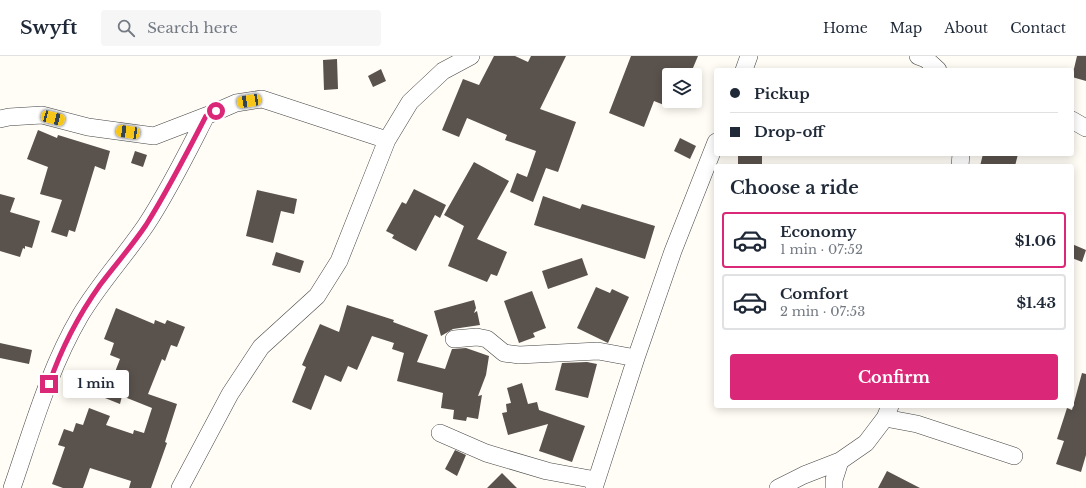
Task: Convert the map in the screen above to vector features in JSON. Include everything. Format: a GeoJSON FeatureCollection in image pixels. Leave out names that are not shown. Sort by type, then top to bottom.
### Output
{"type":"FeatureCollection","features":[{"type":"Feature","properties":{"kind":"street"},"geometry":{"type":"LineString","coordinates":[[180,488],[230,394],[261,347],[317,296],[335,267],[387,140],[410,102],[443,71],[471,56]]}},
{"type":"Feature","properties":{"kind":"street"},"geometry":{"type":"LineString","coordinates":[[745,68],[749,56]]}},
{"type":"Feature","properties":{"kind":"street"},"geometry":{"type":"LineString","coordinates":[[918,56],[926,59],[936,68]]}},
{"type":"Feature","properties":{"kind":"street"},"geometry":{"type":"LineString","coordinates":[[0,119],[42,115],[88,127],[154,136],[236,103],[262,99],[387,140]]}},
{"type":"Feature","properties":{"kind":"street"},"geometry":{"type":"LineString","coordinates":[[12,488],[59,354],[80,316],[99,287],[146,225],[180,167],[206,116]]}},
{"type":"Feature","properties":{"kind":"street"},"geometry":{"type":"LineString","coordinates":[[1074,121],[1086,128]]}},
{"type":"Feature","properties":{"kind":"street"},"geometry":{"type":"LineString","coordinates":[[440,433],[486,453],[595,484],[673,251],[714,147]]}},
{"type":"Feature","properties":{"kind":"street"},"geometry":{"type":"LineString","coordinates":[[454,338],[477,337],[487,339],[504,353],[519,355],[598,351],[636,358]]}},
{"type":"Feature","properties":{"kind":"street"},"geometry":{"type":"LineString","coordinates":[[778,488],[804,475],[840,461],[866,443],[888,412],[917,424],[1014,456]]}},
{"type":"Feature","properties":{"kind":"street"},"geometry":{"type":"LineString","coordinates":[[834,488],[834,480],[840,461]]}},
{"type":"Feature","properties":{"kind":"building"},"geometry":{"type":"Polygon","coordinates":[[[494,56],[515,56],[528,62],[531,56],[566,56],[540,109],[576,122],[558,172],[546,168],[533,202],[510,192],[517,173],[527,177],[536,151],[505,140],[507,135],[467,118],[459,137],[442,130],[463,79],[479,85],[494,56]]]}},
{"type":"Feature","properties":{"kind":"building"},"geometry":{"type":"Polygon","coordinates":[[[631,56],[698,56],[693,68],[662,68],[662,104],[654,101],[644,127],[609,113],[631,56]]]}},
{"type":"Feature","properties":{"kind":"building"},"geometry":{"type":"Polygon","coordinates":[[[1077,56],[1086,56],[1086,81],[1074,78],[1074,69],[1077,56]]]}},
{"type":"Feature","properties":{"kind":"building"},"geometry":{"type":"Polygon","coordinates":[[[337,59],[338,89],[324,90],[323,60],[337,59]]]}},
{"type":"Feature","properties":{"kind":"building"},"geometry":{"type":"Polygon","coordinates":[[[381,69],[386,81],[373,87],[368,76],[381,69]]]}},
{"type":"Feature","properties":{"kind":"building"},"geometry":{"type":"Polygon","coordinates":[[[38,130],[57,138],[58,135],[110,151],[105,170],[95,166],[75,232],[69,230],[67,237],[51,232],[62,200],[40,194],[48,167],[27,159],[38,130]]]}},
{"type":"Feature","properties":{"kind":"building"},"geometry":{"type":"Polygon","coordinates":[[[680,138],[696,146],[690,159],[674,151],[680,138]]]}},
{"type":"Feature","properties":{"kind":"building"},"geometry":{"type":"Polygon","coordinates":[[[135,151],[147,155],[143,167],[131,163],[135,151]]]}},
{"type":"Feature","properties":{"kind":"building"},"geometry":{"type":"Polygon","coordinates":[[[738,156],[762,156],[762,164],[738,164],[738,156]]]}},
{"type":"Feature","properties":{"kind":"building"},"geometry":{"type":"Polygon","coordinates":[[[982,156],[1018,156],[1016,164],[980,164],[982,156]]]}},
{"type":"Feature","properties":{"kind":"building"},"geometry":{"type":"Polygon","coordinates":[[[474,162],[509,181],[477,239],[507,252],[497,276],[491,274],[487,282],[448,266],[464,226],[444,215],[474,162]]]}},
{"type":"Feature","properties":{"kind":"building"},"geometry":{"type":"Polygon","coordinates":[[[414,189],[446,205],[440,218],[435,215],[416,251],[392,238],[394,235],[386,231],[402,202],[406,204],[414,189]]]}},
{"type":"Feature","properties":{"kind":"building"},"geometry":{"type":"Polygon","coordinates":[[[257,190],[297,199],[294,214],[281,211],[273,243],[246,236],[257,190]]]}},
{"type":"Feature","properties":{"kind":"building"},"geometry":{"type":"Polygon","coordinates":[[[0,194],[15,198],[10,212],[40,221],[32,248],[25,246],[25,249],[23,248],[20,257],[0,251],[0,194]]]}},
{"type":"Feature","properties":{"kind":"building"},"geometry":{"type":"Polygon","coordinates":[[[543,196],[580,209],[582,204],[655,226],[645,259],[534,225],[543,196]]]}},
{"type":"Feature","properties":{"kind":"building"},"geometry":{"type":"Polygon","coordinates":[[[1074,245],[1086,250],[1082,262],[1074,259],[1074,245]]]}},
{"type":"Feature","properties":{"kind":"building"},"geometry":{"type":"Polygon","coordinates":[[[276,252],[304,261],[300,273],[272,265],[276,252]]]}},
{"type":"Feature","properties":{"kind":"building"},"geometry":{"type":"Polygon","coordinates":[[[582,258],[588,275],[548,289],[542,271],[582,258]]]}},
{"type":"Feature","properties":{"kind":"building"},"geometry":{"type":"Polygon","coordinates":[[[596,287],[610,293],[612,289],[629,297],[608,343],[577,328],[596,287]]]}},
{"type":"Feature","properties":{"kind":"building"},"geometry":{"type":"Polygon","coordinates":[[[532,291],[546,328],[533,333],[535,337],[519,343],[504,301],[532,291]]]}},
{"type":"Feature","properties":{"kind":"building"},"geometry":{"type":"Polygon","coordinates":[[[474,300],[476,308],[474,313],[477,311],[480,325],[453,329],[441,336],[434,311],[474,300]]]}},
{"type":"Feature","properties":{"kind":"building"},"geometry":{"type":"Polygon","coordinates":[[[347,305],[394,320],[393,322],[428,335],[417,362],[445,369],[452,349],[466,348],[489,356],[486,375],[478,396],[482,395],[478,419],[467,417],[466,421],[453,419],[454,410],[441,408],[443,393],[397,381],[404,353],[392,349],[394,343],[372,336],[357,370],[348,366],[341,382],[325,375],[311,410],[292,402],[306,367],[302,365],[320,324],[339,332],[347,305]]]}},
{"type":"Feature","properties":{"kind":"building"},"geometry":{"type":"Polygon","coordinates":[[[116,308],[154,324],[155,320],[165,324],[167,320],[185,327],[177,347],[171,345],[165,361],[162,359],[148,394],[177,404],[165,442],[167,443],[151,488],[129,488],[131,481],[90,468],[83,488],[63,488],[52,484],[65,447],[58,445],[64,429],[73,432],[76,423],[83,425],[89,408],[110,416],[106,425],[133,434],[134,430],[144,433],[152,408],[122,396],[120,404],[105,398],[120,359],[110,355],[114,343],[104,339],[116,308]]]}},
{"type":"Feature","properties":{"kind":"building"},"geometry":{"type":"Polygon","coordinates":[[[0,343],[32,350],[29,364],[0,358],[0,343]]]}},
{"type":"Feature","properties":{"kind":"building"},"geometry":{"type":"Polygon","coordinates":[[[587,362],[597,364],[588,398],[555,390],[562,363],[587,362]]]}},
{"type":"Feature","properties":{"kind":"building"},"geometry":{"type":"Polygon","coordinates":[[[1082,373],[1086,374],[1086,455],[1081,472],[1056,464],[1064,441],[1057,439],[1067,408],[1072,410],[1074,408],[1074,403],[1082,373]]]}},
{"type":"Feature","properties":{"kind":"building"},"geometry":{"type":"Polygon","coordinates":[[[522,383],[528,404],[537,402],[539,410],[585,426],[572,462],[539,451],[548,424],[508,435],[502,413],[507,412],[506,404],[511,403],[507,388],[522,383]]]}},
{"type":"Feature","properties":{"kind":"building"},"geometry":{"type":"Polygon","coordinates":[[[455,450],[466,455],[457,476],[445,469],[455,450]]]}},
{"type":"Feature","properties":{"kind":"building"},"geometry":{"type":"Polygon","coordinates":[[[887,471],[920,488],[878,488],[887,471]]]}},
{"type":"Feature","properties":{"kind":"building"},"geometry":{"type":"Polygon","coordinates":[[[502,473],[517,488],[487,488],[502,473]]]}},
{"type":"Feature","properties":{"kind":"route"},"geometry":{"type":"LineString","coordinates":[[49,384],[59,354],[80,316],[99,287],[146,225],[180,167],[206,116],[216,111]]}}]}
